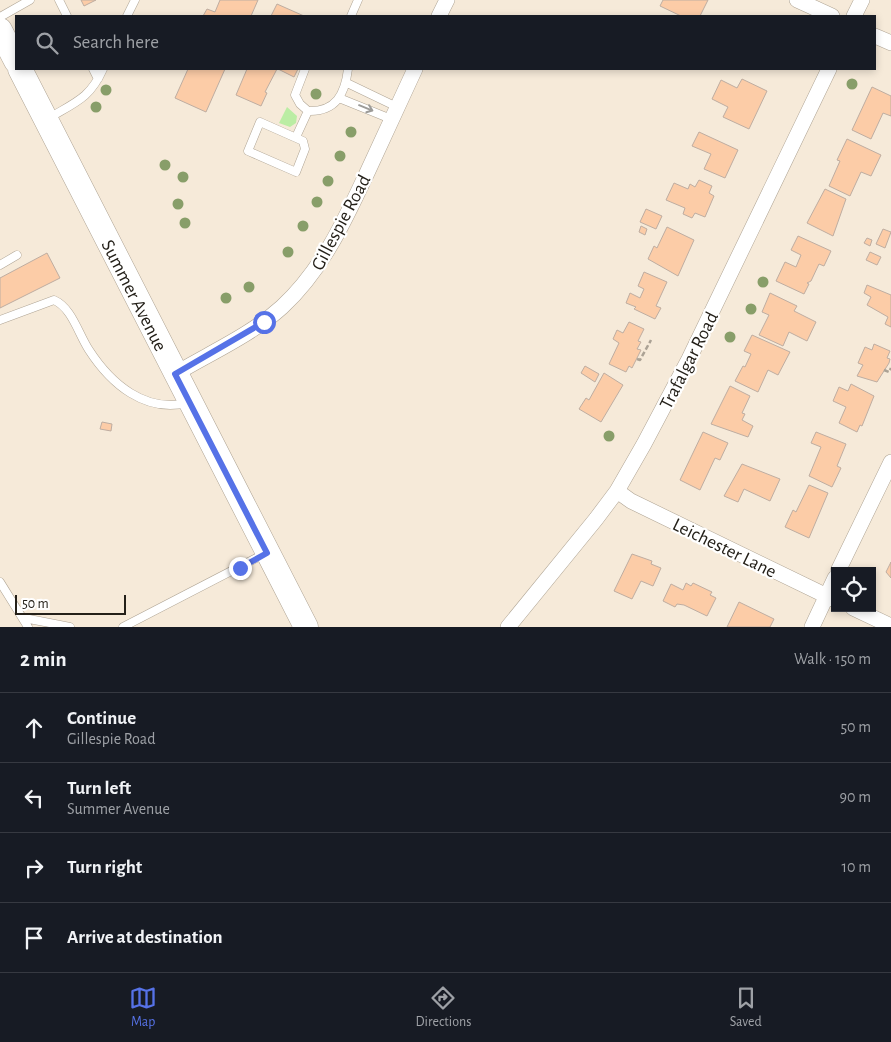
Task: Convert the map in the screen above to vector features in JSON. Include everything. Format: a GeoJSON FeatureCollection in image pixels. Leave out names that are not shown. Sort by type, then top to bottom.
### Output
{"type":"FeatureCollection","features":[{"type":"Feature","properties":{"kind":"main road"},"geometry":{"type":"LineString","coordinates":[[0,30],[15,59]]}},
{"type":"Feature","properties":{"kind":"main road","name":"Summer Avenue"},"geometry":{"type":"LineString","coordinates":[[21,70],[306,627]]}},
{"type":"Feature","properties":{"kind":"street"},"geometry":{"type":"LineString","coordinates":[[439,15],[446,0]]}},
{"type":"Feature","properties":{"kind":"street"},"geometry":{"type":"LineString","coordinates":[[797,0],[830,15]]}},
{"type":"Feature","properties":{"kind":"street"},"geometry":{"type":"LineString","coordinates":[[854,15],[862,0]]}},
{"type":"Feature","properties":{"kind":"street"},"geometry":{"type":"LineString","coordinates":[[876,36],[891,43]]}},
{"type":"Feature","properties":{"kind":"street","name":"Gillespie Road"},"geometry":{"type":"LineString","coordinates":[[175,374],[264,322],[296,294],[330,248],[415,70]]}},
{"type":"Feature","properties":{"kind":"street","name":"Trafalgar Road"},"geometry":{"type":"LineString","coordinates":[[508,627],[572,552],[617,491],[690,359],[829,70]]}},
{"type":"Feature","properties":{"kind":"street"},"geometry":{"type":"LineString","coordinates":[[840,567],[891,462]]}},
{"type":"Feature","properties":{"kind":"street","name":"Leichester Lane"},"geometry":{"type":"LineString","coordinates":[[617,491],[631,501],[830,598]]}},
{"type":"Feature","properties":{"kind":"street"},"geometry":{"type":"LineString","coordinates":[[812,627],[830,598]]}},
{"type":"Feature","properties":{"kind":"street"},"geometry":{"type":"LineString","coordinates":[[861,612],[891,626]]}},
{"type":"Feature","properties":{"kind":"lane"},"geometry":{"type":"LineString","coordinates":[[0,17],[30,0]]}},
{"type":"Feature","properties":{"kind":"lane"},"geometry":{"type":"LineString","coordinates":[[59,0],[66,15]]}},
{"type":"Feature","properties":{"kind":"lane"},"geometry":{"type":"LineString","coordinates":[[128,15],[135,0]]}},
{"type":"Feature","properties":{"kind":"lane"},"geometry":{"type":"LineString","coordinates":[[351,15],[358,0]]}},
{"type":"Feature","properties":{"kind":"lane"},"geometry":{"type":"LineString","coordinates":[[94,70],[98,79]]}},
{"type":"Feature","properties":{"kind":"lane"},"geometry":{"type":"LineString","coordinates":[[46,120],[88,94],[102,70]]}},
{"type":"Feature","properties":{"kind":"lane"},"geometry":{"type":"LineString","coordinates":[[305,70],[296,95],[300,104],[308,111],[320,111],[332,106],[339,98],[346,82],[348,70]]}},
{"type":"Feature","properties":{"kind":"lane"},"geometry":{"type":"LineString","coordinates":[[346,82],[394,113]]}},
{"type":"Feature","properties":{"kind":"lane"},"geometry":{"type":"LineString","coordinates":[[339,98],[394,113]]}},
{"type":"Feature","properties":{"kind":"lane"},"geometry":{"type":"LineString","coordinates":[[296,137],[308,111]]}},
{"type":"Feature","properties":{"kind":"lane"},"geometry":{"type":"LineString","coordinates":[[260,122],[296,137],[303,141],[305,149],[296,172],[248,151],[260,122]]}},
{"type":"Feature","properties":{"kind":"lane"},"geometry":{"type":"LineString","coordinates":[[0,265],[17,255]]}},
{"type":"Feature","properties":{"kind":"lane"},"geometry":{"type":"LineString","coordinates":[[0,320],[54,300],[65,308],[89,350],[110,377],[127,392],[161,405],[175,406],[190,402]]}},
{"type":"Feature","properties":{"kind":"lane"},"geometry":{"type":"LineString","coordinates":[[124,627],[267,553]]}},
{"type":"Feature","properties":{"kind":"lane"},"geometry":{"type":"LineString","coordinates":[[0,582],[28,627]]}},
{"type":"Feature","properties":{"kind":"lane"},"geometry":{"type":"LineString","coordinates":[[24,618],[70,627]]}},
{"type":"Feature","properties":{"kind":"path"},"geometry":{"type":"LineString","coordinates":[[637,359],[640,360],[651,340]]}},
{"type":"Feature","properties":{"kind":"path"},"geometry":{"type":"LineString","coordinates":[[884,370],[889,372],[891,368]]}},
{"type":"Feature","properties":{"kind":"green space"},"geometry":{"type":"Polygon","coordinates":[[[287,107],[297,116],[296,123],[290,127],[279,123],[287,107]]]}},
{"type":"Feature","properties":{"kind":"building"},"geometry":{"type":"Polygon","coordinates":[[[81,0],[96,0],[84,6],[81,0]]]}},
{"type":"Feature","properties":{"kind":"building"},"geometry":{"type":"Polygon","coordinates":[[[220,0],[258,0],[251,15],[204,15],[207,9],[215,12],[220,0]]]}},
{"type":"Feature","properties":{"kind":"building"},"geometry":{"type":"Polygon","coordinates":[[[663,0],[708,0],[700,15],[679,15],[660,6],[663,0]]]}},
{"type":"Feature","properties":{"kind":"building"},"geometry":{"type":"Polygon","coordinates":[[[277,4],[302,15],[272,15],[277,4]]]}},
{"type":"Feature","properties":{"kind":"building"},"geometry":{"type":"Polygon","coordinates":[[[188,70],[225,70],[206,112],[175,98],[188,70]]]}},
{"type":"Feature","properties":{"kind":"building"},"geometry":{"type":"Polygon","coordinates":[[[247,70],[276,70],[265,92],[267,93],[261,106],[236,95],[247,70]]]}},
{"type":"Feature","properties":{"kind":"building"},"geometry":{"type":"Polygon","coordinates":[[[280,70],[298,70],[294,77],[280,70]]]}},
{"type":"Feature","properties":{"kind":"building"},"geometry":{"type":"Polygon","coordinates":[[[742,79],[767,91],[749,129],[723,117],[728,107],[712,99],[721,80],[737,88],[742,79]]]}},
{"type":"Feature","properties":{"kind":"building"},"geometry":{"type":"Polygon","coordinates":[[[872,87],[891,96],[891,116],[883,113],[871,139],[852,130],[872,87]]]}},
{"type":"Feature","properties":{"kind":"building"},"geometry":{"type":"Polygon","coordinates":[[[699,132],[738,150],[725,178],[704,169],[711,154],[692,146],[699,132]]]}},
{"type":"Feature","properties":{"kind":"building"},"geometry":{"type":"Polygon","coordinates":[[[847,139],[881,155],[871,176],[861,172],[850,196],[829,186],[840,161],[837,160],[847,139]]]}},
{"type":"Feature","properties":{"kind":"building"},"geometry":{"type":"Polygon","coordinates":[[[699,180],[712,186],[709,193],[714,196],[705,217],[695,213],[692,218],[683,214],[685,208],[666,200],[674,183],[688,189],[690,184],[695,187],[699,180]]]}},
{"type":"Feature","properties":{"kind":"building"},"geometry":{"type":"Polygon","coordinates":[[[825,189],[846,199],[833,236],[807,223],[825,189]]]}},
{"type":"Feature","properties":{"kind":"building"},"geometry":{"type":"Polygon","coordinates":[[[646,209],[662,216],[656,229],[640,222],[646,209]]]}},
{"type":"Feature","properties":{"kind":"building"},"geometry":{"type":"Polygon","coordinates":[[[641,226],[647,229],[645,235],[639,232],[641,226]]]}},
{"type":"Feature","properties":{"kind":"building"},"geometry":{"type":"Polygon","coordinates":[[[667,227],[694,240],[678,276],[648,259],[654,246],[657,248],[667,227]]]}},
{"type":"Feature","properties":{"kind":"building"},"geometry":{"type":"Polygon","coordinates":[[[883,229],[891,232],[885,248],[876,244],[883,229]]]}},
{"type":"Feature","properties":{"kind":"building"},"geometry":{"type":"Polygon","coordinates":[[[798,236],[831,251],[824,266],[819,264],[811,281],[807,283],[809,284],[804,294],[776,281],[785,262],[796,267],[801,255],[791,250],[798,236]]]}},
{"type":"Feature","properties":{"kind":"building"},"geometry":{"type":"Polygon","coordinates":[[[867,238],[872,240],[870,246],[864,243],[867,238]]]}},
{"type":"Feature","properties":{"kind":"building"},"geometry":{"type":"Polygon","coordinates":[[[870,252],[881,257],[877,265],[866,260],[870,252]]]}},
{"type":"Feature","properties":{"kind":"building"},"geometry":{"type":"Polygon","coordinates":[[[47,253],[60,278],[0,308],[0,278],[47,253]]]}},
{"type":"Feature","properties":{"kind":"building"},"geometry":{"type":"Polygon","coordinates":[[[644,272],[667,282],[656,306],[661,308],[655,319],[626,303],[630,293],[640,298],[644,289],[638,286],[644,272]]]}},
{"type":"Feature","properties":{"kind":"building"},"geometry":{"type":"Polygon","coordinates":[[[867,285],[891,295],[891,327],[885,324],[888,317],[867,305],[871,297],[864,293],[867,285]]]}},
{"type":"Feature","properties":{"kind":"building"},"geometry":{"type":"Polygon","coordinates":[[[770,293],[797,306],[794,311],[816,322],[807,341],[789,332],[783,346],[759,335],[769,315],[762,312],[770,293]]]}},
{"type":"Feature","properties":{"kind":"building"},"geometry":{"type":"Polygon","coordinates":[[[629,322],[644,329],[638,341],[641,342],[637,349],[641,350],[632,368],[629,366],[626,372],[609,364],[619,343],[613,339],[617,330],[623,333],[629,322]]]}},
{"type":"Feature","properties":{"kind":"building"},"geometry":{"type":"Polygon","coordinates":[[[752,335],[790,352],[778,375],[768,370],[758,392],[735,381],[751,354],[744,351],[752,335]]]}},
{"type":"Feature","properties":{"kind":"building"},"geometry":{"type":"Polygon","coordinates":[[[874,344],[890,351],[887,358],[890,359],[889,363],[877,382],[857,376],[863,365],[858,363],[865,347],[872,350],[874,344]]]}},
{"type":"Feature","properties":{"kind":"building"},"geometry":{"type":"Polygon","coordinates":[[[585,366],[599,374],[595,382],[581,373],[585,366]]]}},
{"type":"Feature","properties":{"kind":"building"},"geometry":{"type":"Polygon","coordinates":[[[604,373],[623,385],[601,422],[579,409],[586,398],[589,400],[604,373]]]}},
{"type":"Feature","properties":{"kind":"building"},"geometry":{"type":"Polygon","coordinates":[[[851,384],[874,396],[862,426],[860,425],[857,432],[839,423],[846,407],[833,401],[839,387],[848,391],[851,384]]]}},
{"type":"Feature","properties":{"kind":"building"},"geometry":{"type":"Polygon","coordinates":[[[730,386],[750,396],[742,413],[745,414],[742,420],[753,426],[748,437],[711,424],[730,386]]]}},
{"type":"Feature","properties":{"kind":"building"},"geometry":{"type":"Polygon","coordinates":[[[102,422],[112,424],[111,431],[100,429],[102,422]]]}},
{"type":"Feature","properties":{"kind":"building"},"geometry":{"type":"Polygon","coordinates":[[[703,432],[728,443],[720,460],[715,458],[700,490],[680,480],[703,432]]]}},
{"type":"Feature","properties":{"kind":"building"},"geometry":{"type":"Polygon","coordinates":[[[816,432],[846,444],[837,466],[841,468],[832,487],[809,476],[821,447],[811,443],[816,432]]]}},
{"type":"Feature","properties":{"kind":"building"},"geometry":{"type":"Polygon","coordinates":[[[742,464],[780,479],[770,501],[744,489],[738,502],[724,496],[742,464]]]}},
{"type":"Feature","properties":{"kind":"building"},"geometry":{"type":"Polygon","coordinates":[[[809,485],[828,493],[809,538],[785,527],[793,510],[796,512],[809,485]]]}},
{"type":"Feature","properties":{"kind":"building"},"geometry":{"type":"Polygon","coordinates":[[[632,554],[652,561],[651,564],[661,568],[653,586],[641,581],[632,599],[614,591],[632,554]]]}},
{"type":"Feature","properties":{"kind":"building"},"geometry":{"type":"Polygon","coordinates":[[[891,562],[891,578],[886,572],[891,562]]]}},
{"type":"Feature","properties":{"kind":"building"},"geometry":{"type":"Polygon","coordinates":[[[686,583],[691,586],[693,583],[712,592],[710,595],[716,598],[707,616],[684,605],[677,604],[675,607],[663,601],[671,584],[683,590],[686,583]]]}},
{"type":"Feature","properties":{"kind":"building"},"geometry":{"type":"Polygon","coordinates":[[[739,602],[774,619],[770,627],[727,627],[739,602]]]}},
{"type":"Feature","properties":{"kind":"route"},"geometry":{"type":"LineString","coordinates":[[240,568],[267,553],[175,374],[264,322]]}}]}
